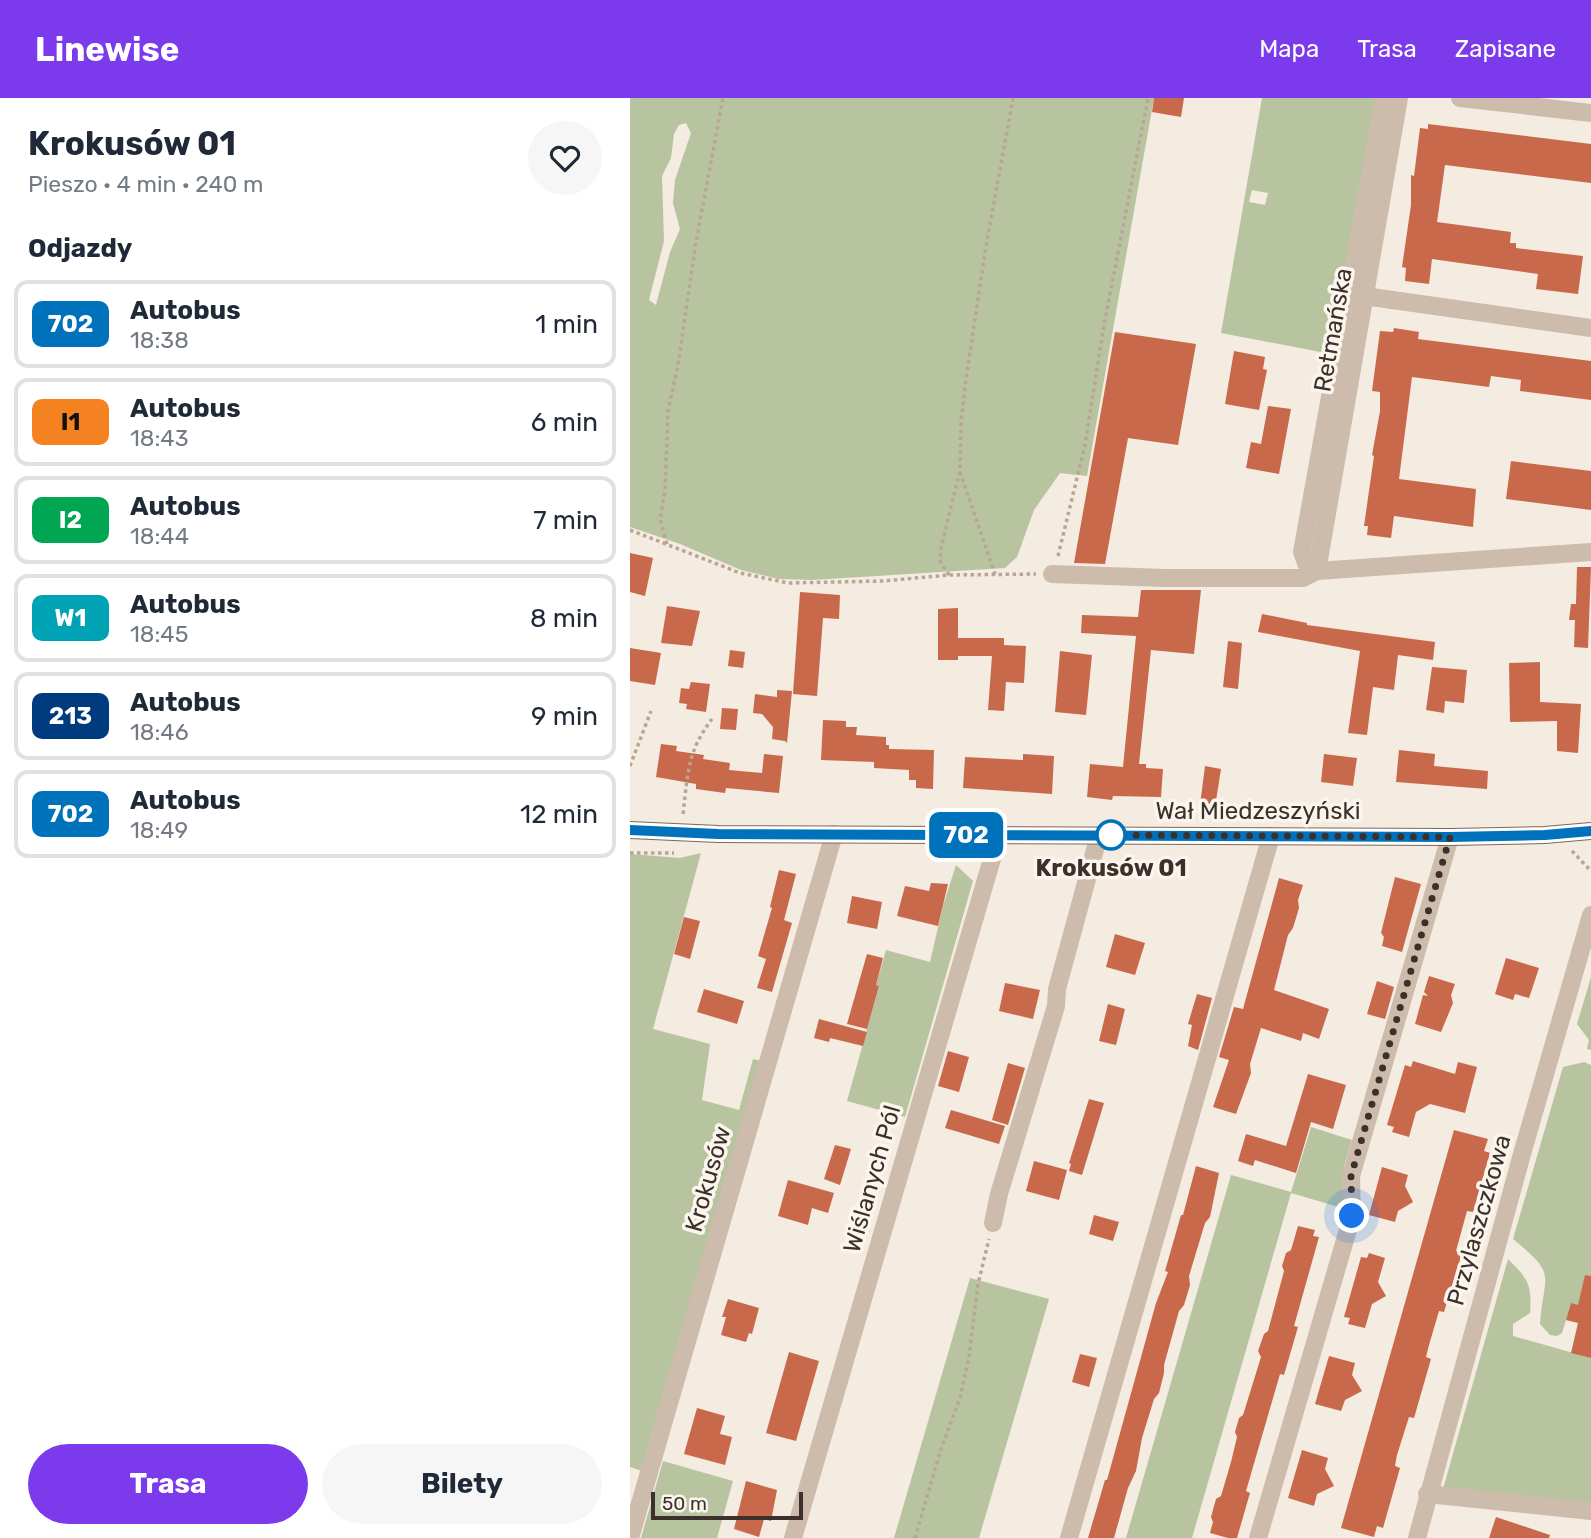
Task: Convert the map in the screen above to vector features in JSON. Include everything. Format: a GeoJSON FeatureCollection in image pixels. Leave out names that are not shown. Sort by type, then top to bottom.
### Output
{"type":"FeatureCollection","features":[{"type":"Feature","properties":{"kind":"main road","name":"Wał Miedzeszyński"},"geometry":{"type":"LineString","coordinates":[[630,830],[681,833],[1450,837],[1591,831]]}},
{"type":"Feature","properties":{"kind":"street"},"geometry":{"type":"LineString","coordinates":[[1317,571],[1306,563],[1303,552],[1384,98]]}},
{"type":"Feature","properties":{"kind":"street","name":"Retmańska"},"geometry":{"type":"LineString","coordinates":[[1317,571],[1399,98]]}},
{"type":"Feature","properties":{"kind":"street"},"geometry":{"type":"LineString","coordinates":[[1460,98],[1591,113]]}},
{"type":"Feature","properties":{"kind":"street"},"geometry":{"type":"LineString","coordinates":[[1364,296],[1591,328]]}},
{"type":"Feature","properties":{"kind":"street"},"geometry":{"type":"LineString","coordinates":[[1057,575],[1303,578],[1317,571],[1591,552]]}},
{"type":"Feature","properties":{"kind":"street","name":"Krokusów"},"geometry":{"type":"LineString","coordinates":[[630,1538],[834,834]]}},
{"type":"Feature","properties":{"kind":"street","name":"Wiślanych Pól"},"geometry":{"type":"LineString","coordinates":[[793,1538],[999,835]]}},
{"type":"Feature","properties":{"kind":"street"},"geometry":{"type":"LineString","coordinates":[[993,1223],[999,1194],[1056,1006],[1057,989],[1099,835]]}},
{"type":"Feature","properties":{"kind":"street"},"geometry":{"type":"LineString","coordinates":[[1069,1538],[1271,836]]}},
{"type":"Feature","properties":{"kind":"street"},"geometry":{"type":"LineString","coordinates":[[1258,1538],[1352,1216],[1351,1176],[1450,837]]}},
{"type":"Feature","properties":{"kind":"street","name":"Przylaszczkowa"},"geometry":{"type":"LineString","coordinates":[[1417,1538],[1427,1494],[1591,915]]}},
{"type":"Feature","properties":{"kind":"street"},"geometry":{"type":"LineString","coordinates":[[1427,1494],[1591,1511]]}},
{"type":"Feature","properties":{"kind":"path"},"geometry":{"type":"LineString","coordinates":[[667,544],[661,514],[665,491],[668,411],[723,98]]}},
{"type":"Feature","properties":{"kind":"path"},"geometry":{"type":"LineString","coordinates":[[949,575],[940,561],[941,548],[960,470],[961,422],[966,379],[986,246],[1013,98]]}},
{"type":"Feature","properties":{"kind":"path"},"geometry":{"type":"LineString","coordinates":[[630,530],[740,573],[788,583],[861,582],[949,575],[1057,575],[1059,542],[1075,491],[1085,445],[1104,325],[1148,98]]}},
{"type":"Feature","properties":{"kind":"path"},"geometry":{"type":"LineString","coordinates":[[960,470],[995,575]]}},
{"type":"Feature","properties":{"kind":"path"},"geometry":{"type":"LineString","coordinates":[[630,766],[651,711]]}},
{"type":"Feature","properties":{"kind":"path"},"geometry":{"type":"LineString","coordinates":[[681,833],[690,755],[712,719]]}},
{"type":"Feature","properties":{"kind":"path"},"geometry":{"type":"LineString","coordinates":[[1572,845],[1572,853],[1591,871]]}},
{"type":"Feature","properties":{"kind":"path"},"geometry":{"type":"LineString","coordinates":[[915,1538],[941,1449],[960,1398],[969,1357],[978,1284],[993,1223]]}},
{"type":"Feature","properties":{"kind":"green space"},"geometry":{"type":"Polygon","coordinates":[[[630,98],[1154,98],[1087,476],[1060,473],[1034,510],[1017,557],[1005,568],[812,580],[779,579],[741,570],[680,544],[630,527],[630,98]],[[686,123],[679,125],[674,134],[671,158],[662,176],[664,241],[649,300],[656,305],[670,252],[680,229],[673,203],[675,180],[691,133],[686,123]]]}},
{"type":"Feature","properties":{"kind":"green space"},"geometry":{"type":"Polygon","coordinates":[[[1262,98],[1379,98],[1331,354],[1221,333],[1262,98]],[[1252,190],[1249,202],[1265,205],[1268,193],[1252,190]]]}},
{"type":"Feature","properties":{"kind":"green space"},"geometry":{"type":"Polygon","coordinates":[[[701,853],[653,1029],[710,1044],[702,1100],[739,1110],[753,1059],[762,1061],[645,1472],[630,1467],[630,854],[680,858],[701,853]]]}},
{"type":"Feature","properties":{"kind":"green space"},"geometry":{"type":"Polygon","coordinates":[[[956,865],[973,881],[905,1117],[847,1101],[879,986],[876,985],[886,950],[930,962],[956,865]]]}},
{"type":"Feature","properties":{"kind":"green space"},"geometry":{"type":"Polygon","coordinates":[[[1591,977],[1591,1050],[1587,1049],[1589,1040],[1577,1024],[1591,977]]]}},
{"type":"Feature","properties":{"kind":"green space"},"geometry":{"type":"Polygon","coordinates":[[[1584,1062],[1591,1065],[1591,1287],[1583,1286],[1579,1306],[1571,1304],[1562,1333],[1557,1336],[1550,1335],[1540,1324],[1545,1284],[1542,1268],[1513,1239],[1563,1067],[1584,1062]]]}},
{"type":"Feature","properties":{"kind":"green space"},"geometry":{"type":"Polygon","coordinates":[[[1311,1127],[1352,1140],[1344,1167],[1345,1197],[1342,1208],[1291,1193],[1192,1538],[1126,1538],[1231,1175],[1291,1192],[1311,1127]]]}},
{"type":"Feature","properties":{"kind":"green space"},"geometry":{"type":"Polygon","coordinates":[[[1508,1259],[1524,1277],[1530,1295],[1530,1313],[1513,1324],[1513,1336],[1591,1358],[1591,1504],[1443,1489],[1508,1259]]]}},
{"type":"Feature","properties":{"kind":"green space"},"geometry":{"type":"Polygon","coordinates":[[[970,1278],[1049,1299],[979,1538],[894,1538],[970,1278]]]}},
{"type":"Feature","properties":{"kind":"green space"},"geometry":{"type":"Polygon","coordinates":[[[663,1461],[733,1481],[717,1538],[641,1538],[663,1461]]]}},
{"type":"Feature","properties":{"kind":"building"},"geometry":{"type":"Polygon","coordinates":[[[1154,98],[1184,98],[1181,117],[1152,112],[1154,98]]]}},
{"type":"Feature","properties":{"kind":"building"},"geometry":{"type":"Polygon","coordinates":[[[1428,124],[1591,144],[1591,183],[1445,165],[1437,222],[1511,232],[1510,243],[1516,243],[1516,248],[1583,256],[1578,294],[1536,289],[1538,274],[1432,259],[1429,284],[1405,281],[1406,268],[1402,267],[1411,205],[1411,175],[1414,176],[1420,128],[1428,129],[1428,124]]]}},
{"type":"Feature","properties":{"kind":"building"},"geometry":{"type":"Polygon","coordinates":[[[1394,328],[1419,332],[1418,339],[1591,361],[1591,400],[1520,391],[1521,380],[1491,376],[1489,387],[1412,377],[1399,479],[1476,489],[1473,527],[1394,516],[1391,538],[1367,535],[1368,526],[1364,526],[1380,411],[1380,392],[1372,391],[1380,331],[1393,332],[1394,328]]]}},
{"type":"Feature","properties":{"kind":"building"},"geometry":{"type":"Polygon","coordinates":[[[1115,332],[1196,344],[1178,445],[1128,438],[1105,564],[1074,563],[1115,332]]]}},
{"type":"Feature","properties":{"kind":"building"},"geometry":{"type":"Polygon","coordinates":[[[1234,351],[1265,357],[1263,369],[1267,370],[1259,410],[1225,404],[1234,351]]]}},
{"type":"Feature","properties":{"kind":"building"},"geometry":{"type":"Polygon","coordinates":[[[1268,406],[1291,409],[1279,474],[1246,468],[1251,442],[1261,444],[1268,406]]]}},
{"type":"Feature","properties":{"kind":"building"},"geometry":{"type":"Polygon","coordinates":[[[1511,461],[1591,471],[1591,510],[1506,499],[1511,461]]]}},
{"type":"Feature","properties":{"kind":"building"},"geometry":{"type":"Polygon","coordinates":[[[630,553],[653,558],[645,596],[630,592],[630,553]]]}},
{"type":"Feature","properties":{"kind":"building"},"geometry":{"type":"Polygon","coordinates":[[[1577,567],[1591,567],[1588,648],[1574,647],[1575,620],[1569,620],[1571,604],[1576,604],[1577,567]]]}},
{"type":"Feature","properties":{"kind":"building"},"geometry":{"type":"Polygon","coordinates":[[[1141,590],[1201,590],[1194,654],[1151,650],[1139,764],[1146,764],[1146,768],[1163,769],[1161,797],[1113,796],[1112,800],[1087,797],[1090,764],[1123,767],[1136,636],[1081,633],[1082,615],[1138,617],[1141,590]]]}},
{"type":"Feature","properties":{"kind":"building"},"geometry":{"type":"Polygon","coordinates":[[[800,592],[840,595],[839,619],[823,618],[817,696],[793,694],[800,592]]]}},
{"type":"Feature","properties":{"kind":"building"},"geometry":{"type":"Polygon","coordinates":[[[667,606],[700,611],[692,646],[661,643],[667,606]]]}},
{"type":"Feature","properties":{"kind":"building"},"geometry":{"type":"Polygon","coordinates":[[[958,608],[958,638],[1004,638],[1004,645],[1026,646],[1024,683],[1006,682],[1004,711],[988,710],[992,656],[958,656],[958,660],[938,660],[938,609],[958,608]]]}},
{"type":"Feature","properties":{"kind":"building"},"geometry":{"type":"Polygon","coordinates":[[[1262,614],[1307,625],[1435,642],[1433,660],[1398,655],[1394,690],[1373,687],[1367,735],[1348,733],[1360,651],[1258,632],[1262,614]]]}},
{"type":"Feature","properties":{"kind":"building"},"geometry":{"type":"Polygon","coordinates":[[[1228,641],[1242,643],[1238,689],[1223,687],[1228,641]]]}},
{"type":"Feature","properties":{"kind":"building"},"geometry":{"type":"Polygon","coordinates":[[[630,648],[661,653],[655,685],[630,681],[630,648]]]}},
{"type":"Feature","properties":{"kind":"building"},"geometry":{"type":"Polygon","coordinates":[[[730,650],[745,652],[743,668],[728,666],[730,650]]]}},
{"type":"Feature","properties":{"kind":"building"},"geometry":{"type":"Polygon","coordinates":[[[1060,651],[1092,655],[1086,715],[1055,712],[1060,651]]]}},
{"type":"Feature","properties":{"kind":"building"},"geometry":{"type":"Polygon","coordinates":[[[1540,662],[1540,702],[1581,704],[1578,753],[1557,751],[1557,721],[1510,722],[1509,663],[1540,662]]]}},
{"type":"Feature","properties":{"kind":"building"},"geometry":{"type":"Polygon","coordinates":[[[1432,667],[1467,670],[1464,703],[1445,701],[1444,713],[1426,710],[1432,667]]]}},
{"type":"Feature","properties":{"kind":"building"},"geometry":{"type":"Polygon","coordinates":[[[691,682],[710,684],[706,712],[686,709],[687,704],[679,703],[681,688],[689,689],[691,682]]]}},
{"type":"Feature","properties":{"kind":"building"},"geometry":{"type":"Polygon","coordinates":[[[777,690],[792,691],[787,743],[772,739],[773,727],[762,714],[753,713],[755,694],[777,697],[777,690]]]}},
{"type":"Feature","properties":{"kind":"building"},"geometry":{"type":"Polygon","coordinates":[[[722,708],[738,709],[736,730],[720,729],[722,708]]]}},
{"type":"Feature","properties":{"kind":"building"},"geometry":{"type":"Polygon","coordinates":[[[823,720],[846,721],[846,727],[857,727],[856,735],[886,737],[889,749],[934,750],[933,789],[916,788],[916,780],[909,780],[909,770],[874,768],[874,762],[821,760],[823,720]]]}},
{"type":"Feature","properties":{"kind":"building"},"geometry":{"type":"Polygon","coordinates":[[[661,744],[677,746],[676,751],[704,755],[703,759],[730,763],[729,770],[762,773],[764,754],[783,756],[779,793],[726,788],[725,793],[696,789],[696,784],[656,777],[661,744]]]}},
{"type":"Feature","properties":{"kind":"building"},"geometry":{"type":"Polygon","coordinates":[[[1399,750],[1435,754],[1434,766],[1488,771],[1487,789],[1396,782],[1399,750]]]}},
{"type":"Feature","properties":{"kind":"building"},"geometry":{"type":"Polygon","coordinates":[[[1023,754],[1054,756],[1052,794],[963,788],[965,757],[1023,760],[1023,754]]]}},
{"type":"Feature","properties":{"kind":"building"},"geometry":{"type":"Polygon","coordinates":[[[1324,754],[1357,758],[1353,786],[1321,782],[1324,754]]]}},
{"type":"Feature","properties":{"kind":"building"},"geometry":{"type":"Polygon","coordinates":[[[1205,766],[1221,769],[1215,807],[1200,805],[1205,766]]]}},
{"type":"Feature","properties":{"kind":"building"},"geometry":{"type":"Polygon","coordinates":[[[779,870],[796,874],[784,920],[792,923],[772,992],[757,988],[766,959],[758,956],[772,908],[770,907],[779,870]]]}},
{"type":"Feature","properties":{"kind":"building"},"geometry":{"type":"Polygon","coordinates":[[[1395,877],[1421,884],[1402,952],[1382,946],[1384,937],[1381,933],[1395,877]]]}},
{"type":"Feature","properties":{"kind":"building"},"geometry":{"type":"Polygon","coordinates":[[[1279,878],[1303,885],[1298,900],[1299,908],[1288,935],[1274,990],[1329,1009],[1319,1039],[1303,1033],[1301,1041],[1261,1028],[1250,1064],[1251,1073],[1236,1114],[1213,1107],[1229,1060],[1219,1057],[1234,1007],[1243,1009],[1279,878]]]}},
{"type":"Feature","properties":{"kind":"building"},"geometry":{"type":"Polygon","coordinates":[[[931,883],[948,884],[938,926],[897,916],[905,886],[929,891],[931,883]]]}},
{"type":"Feature","properties":{"kind":"building"},"geometry":{"type":"Polygon","coordinates":[[[852,896],[882,902],[877,929],[847,923],[852,896]]]}},
{"type":"Feature","properties":{"kind":"building"},"geometry":{"type":"Polygon","coordinates":[[[684,917],[700,921],[690,959],[674,954],[684,917]]]}},
{"type":"Feature","properties":{"kind":"building"},"geometry":{"type":"Polygon","coordinates":[[[1115,934],[1145,943],[1135,975],[1106,967],[1115,934]]]}},
{"type":"Feature","properties":{"kind":"building"},"geometry":{"type":"Polygon","coordinates":[[[867,954],[883,958],[876,985],[879,986],[867,1029],[847,1024],[867,954]]]}},
{"type":"Feature","properties":{"kind":"building"},"geometry":{"type":"Polygon","coordinates":[[[1506,958],[1539,968],[1529,998],[1515,994],[1513,1000],[1495,994],[1506,958]]]}},
{"type":"Feature","properties":{"kind":"building"},"geometry":{"type":"Polygon","coordinates":[[[1429,976],[1455,984],[1451,995],[1453,1003],[1441,1032],[1415,1024],[1423,995],[1428,996],[1424,992],[1429,976]]]}},
{"type":"Feature","properties":{"kind":"building"},"geometry":{"type":"Polygon","coordinates":[[[1377,981],[1394,987],[1385,1019],[1367,1014],[1377,981]]]}},
{"type":"Feature","properties":{"kind":"building"},"geometry":{"type":"Polygon","coordinates":[[[1005,983],[1040,990],[1033,1019],[999,1011],[1005,983]]]}},
{"type":"Feature","properties":{"kind":"building"},"geometry":{"type":"Polygon","coordinates":[[[704,989],[744,1001],[737,1024],[697,1012],[704,989]]]}},
{"type":"Feature","properties":{"kind":"building"},"geometry":{"type":"Polygon","coordinates":[[[1197,994],[1212,998],[1198,1050],[1188,1046],[1192,1025],[1188,1024],[1197,994]]]}},
{"type":"Feature","properties":{"kind":"building"},"geometry":{"type":"Polygon","coordinates":[[[1108,1004],[1125,1009],[1116,1045],[1099,1041],[1108,1004]]]}},
{"type":"Feature","properties":{"kind":"building"},"geometry":{"type":"Polygon","coordinates":[[[819,1019],[867,1032],[863,1046],[830,1038],[829,1042],[814,1038],[819,1019]]]}},
{"type":"Feature","properties":{"kind":"building"},"geometry":{"type":"Polygon","coordinates":[[[948,1051],[969,1057],[959,1092],[938,1086],[948,1051]]]}},
{"type":"Feature","properties":{"kind":"building"},"geometry":{"type":"Polygon","coordinates":[[[1413,1061],[1455,1074],[1458,1062],[1477,1067],[1465,1113],[1430,1104],[1416,1112],[1409,1137],[1392,1132],[1394,1127],[1387,1125],[1405,1065],[1411,1067],[1413,1061]]]}},
{"type":"Feature","properties":{"kind":"building"},"geometry":{"type":"Polygon","coordinates":[[[1008,1063],[1025,1068],[1008,1125],[992,1120],[1008,1063]]]}},
{"type":"Feature","properties":{"kind":"building"},"geometry":{"type":"Polygon","coordinates":[[[1308,1074],[1346,1085],[1333,1129],[1311,1122],[1296,1173],[1255,1160],[1253,1166],[1238,1161],[1246,1134],[1286,1146],[1308,1074]]]}},
{"type":"Feature","properties":{"kind":"building"},"geometry":{"type":"Polygon","coordinates":[[[1089,1099],[1104,1103],[1082,1175],[1069,1171],[1069,1163],[1089,1099]]]}},
{"type":"Feature","properties":{"kind":"building"},"geometry":{"type":"Polygon","coordinates":[[[951,1110],[1005,1126],[999,1144],[945,1128],[951,1110]]]}},
{"type":"Feature","properties":{"kind":"building"},"geometry":{"type":"Polygon","coordinates":[[[1454,1130],[1488,1139],[1484,1151],[1490,1153],[1473,1212],[1467,1211],[1456,1251],[1462,1253],[1444,1312],[1439,1311],[1429,1345],[1426,1357],[1431,1359],[1414,1418],[1409,1417],[1397,1455],[1395,1466],[1400,1468],[1383,1528],[1377,1526],[1374,1537],[1341,1528],[1454,1130]]]}},
{"type":"Feature","properties":{"kind":"building"},"geometry":{"type":"Polygon","coordinates":[[[835,1145],[851,1149],[840,1185],[824,1179],[835,1145]]]}},
{"type":"Feature","properties":{"kind":"building"},"geometry":{"type":"Polygon","coordinates":[[[1034,1161],[1067,1170],[1059,1200],[1026,1191],[1034,1161]]]}},
{"type":"Feature","properties":{"kind":"building"},"geometry":{"type":"Polygon","coordinates":[[[1196,1166],[1219,1173],[1210,1217],[1205,1223],[1189,1276],[1190,1285],[1184,1305],[1179,1311],[1159,1393],[1154,1399],[1142,1438],[1136,1471],[1128,1488],[1114,1538],[1088,1538],[1107,1480],[1156,1303],[1168,1272],[1165,1271],[1196,1166]]]}},
{"type":"Feature","properties":{"kind":"building"},"geometry":{"type":"Polygon","coordinates":[[[1382,1167],[1408,1175],[1405,1186],[1413,1202],[1398,1211],[1395,1222],[1369,1215],[1382,1167]]]}},
{"type":"Feature","properties":{"kind":"building"},"geometry":{"type":"Polygon","coordinates":[[[788,1180],[834,1193],[828,1213],[812,1208],[808,1225],[778,1216],[788,1180]]]}},
{"type":"Feature","properties":{"kind":"building"},"geometry":{"type":"Polygon","coordinates":[[[1094,1215],[1119,1222],[1113,1241],[1089,1234],[1094,1215]]]}},
{"type":"Feature","properties":{"kind":"building"},"geometry":{"type":"Polygon","coordinates":[[[1298,1226],[1315,1230],[1313,1236],[1319,1237],[1294,1326],[1298,1327],[1284,1375],[1280,1374],[1246,1491],[1250,1493],[1237,1538],[1228,1538],[1210,1533],[1213,1522],[1211,1517],[1216,1499],[1221,1496],[1237,1437],[1235,1432],[1239,1418],[1243,1415],[1261,1357],[1258,1351],[1264,1334],[1268,1331],[1284,1271],[1282,1266],[1286,1253],[1291,1250],[1298,1226]]]}},
{"type":"Feature","properties":{"kind":"building"},"geometry":{"type":"Polygon","coordinates":[[[1369,1253],[1385,1258],[1378,1282],[1386,1296],[1372,1304],[1365,1328],[1348,1324],[1350,1318],[1344,1317],[1361,1257],[1367,1258],[1369,1253]]]}},
{"type":"Feature","properties":{"kind":"building"},"geometry":{"type":"Polygon","coordinates":[[[1585,1275],[1591,1276],[1591,1358],[1571,1353],[1578,1323],[1566,1320],[1571,1303],[1578,1305],[1585,1275]]]}},
{"type":"Feature","properties":{"kind":"building"},"geometry":{"type":"Polygon","coordinates":[[[728,1299],[759,1308],[752,1334],[749,1333],[746,1342],[721,1335],[726,1317],[722,1317],[728,1299]]]}},
{"type":"Feature","properties":{"kind":"building"},"geometry":{"type":"Polygon","coordinates":[[[789,1352],[819,1361],[796,1441],[766,1433],[789,1352]]]}},
{"type":"Feature","properties":{"kind":"building"},"geometry":{"type":"Polygon","coordinates":[[[1080,1354],[1097,1358],[1089,1387],[1072,1382],[1080,1354]]]}},
{"type":"Feature","properties":{"kind":"building"},"geometry":{"type":"Polygon","coordinates":[[[1329,1356],[1355,1363],[1352,1375],[1362,1391],[1345,1400],[1341,1411],[1315,1404],[1329,1356]]]}},
{"type":"Feature","properties":{"kind":"building"},"geometry":{"type":"Polygon","coordinates":[[[697,1408],[725,1416],[720,1434],[732,1437],[725,1465],[684,1454],[697,1408]]]}},
{"type":"Feature","properties":{"kind":"building"},"geometry":{"type":"Polygon","coordinates":[[[1302,1450],[1328,1458],[1325,1469],[1334,1486],[1317,1494],[1314,1506],[1288,1498],[1302,1450]]]}},
{"type":"Feature","properties":{"kind":"building"},"geometry":{"type":"Polygon","coordinates":[[[746,1481],[777,1490],[771,1521],[764,1519],[759,1537],[734,1529],[746,1481]]]}},
{"type":"Feature","properties":{"kind":"building"},"geometry":{"type":"Polygon","coordinates":[[[1496,1517],[1550,1535],[1549,1538],[1489,1538],[1496,1517]]]}},
{"type":"Feature","properties":{"kind":"bus line","name":"702"},"geometry":{"type":"LineString","coordinates":[[630,830],[718,834],[1450,837],[1591,831]]}},
{"type":"Feature","properties":{"kind":"place","name":"Krokusów 01"},"geometry":{"type":"Point","coordinates":[1111,835]}},
{"type":"Feature","properties":{"kind":"route"},"geometry":{"type":"LineString","coordinates":[[1111,835],[1450,837],[1351,1176],[1352,1216]]}}]}
